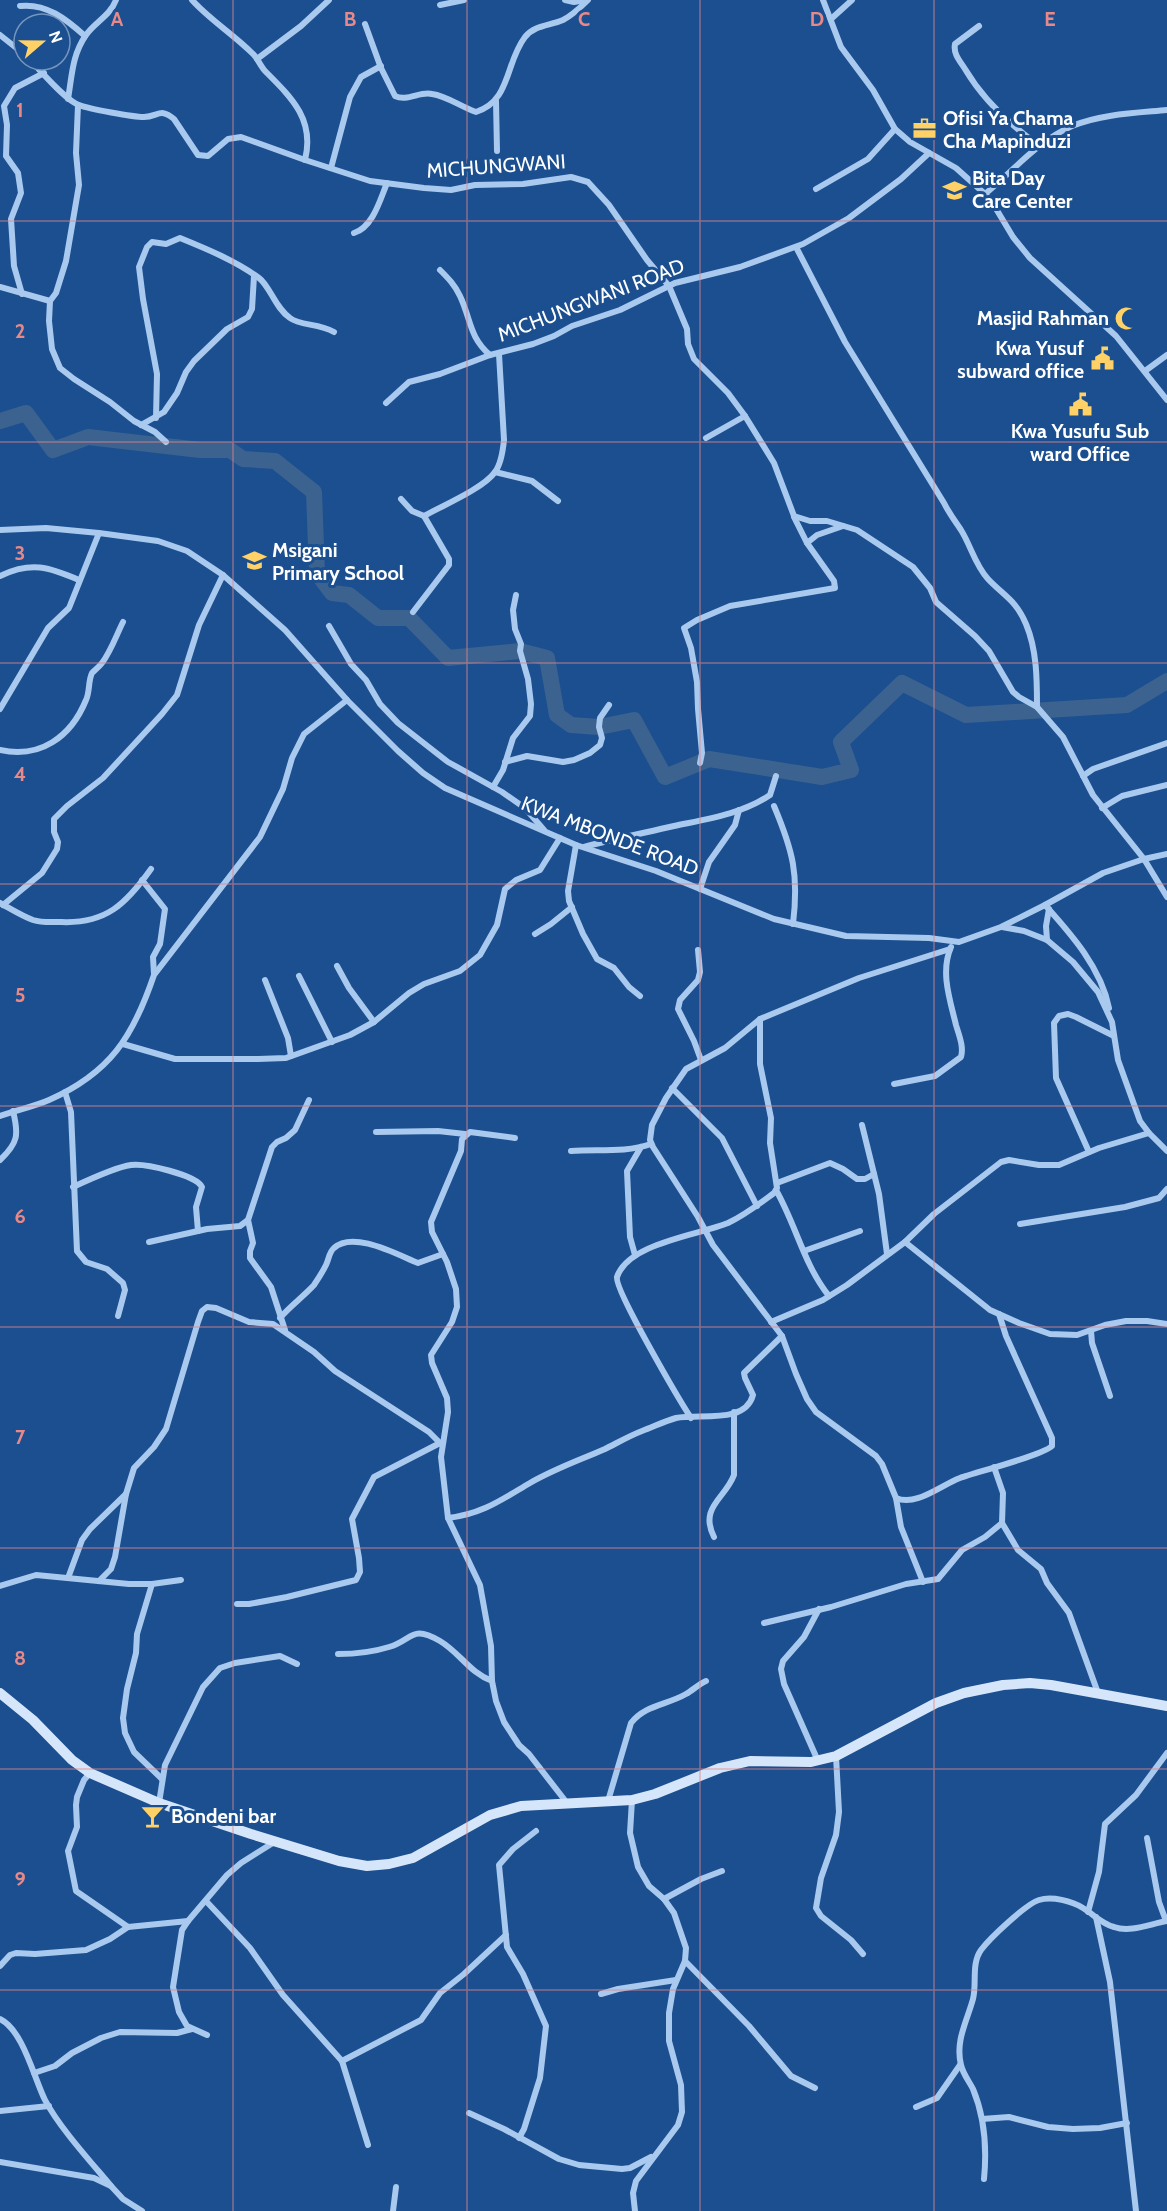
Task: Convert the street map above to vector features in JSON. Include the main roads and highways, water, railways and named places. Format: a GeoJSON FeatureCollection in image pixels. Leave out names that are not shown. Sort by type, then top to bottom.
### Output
{"type":"FeatureCollection","features":[{"type":"Feature","properties":{"kind":"waterway"},"geometry":{"type":"LineString","coordinates":[[0,421],[26,413],[53,450],[88,437],[200,450],[230,450],[243,459],[275,461],[314,492],[317,573],[332,593],[349,595],[378,618],[409,618],[448,658],[520,651],[547,658],[557,715],[571,725],[599,727],[634,720],[665,777],[709,759],[822,777],[851,770],[841,742],[902,683],[966,715],[1127,705],[1167,681]]}},
{"type":"Feature","properties":{"kind":"place","name":"Ofisi Ya Chama Cha Mapinduzi"},"geometry":{"type":"Point","coordinates":[925,129]}},
{"type":"Feature","properties":{"kind":"place","name":"Bita Day Care Center"},"geometry":{"type":"Point","coordinates":[954,190]}},
{"type":"Feature","properties":{"kind":"place","name":"Masjid Rahman"},"geometry":{"type":"Point","coordinates":[1127,318]}},
{"type":"Feature","properties":{"kind":"place","name":"Kwa Yusuf subward office"},"geometry":{"type":"Point","coordinates":[1102,359]}},
{"type":"Feature","properties":{"kind":"place","name":"Kwa Yusufu Sub ward Office"},"geometry":{"type":"Point","coordinates":[1080,404]}},
{"type":"Feature","properties":{"kind":"place","name":"Msigani Primary School"},"geometry":{"type":"Point","coordinates":[254,561]}},
{"type":"Feature","properties":{"kind":"place","name":"Bondeni bar"},"geometry":{"type":"Point","coordinates":[153,1816]}}]}
